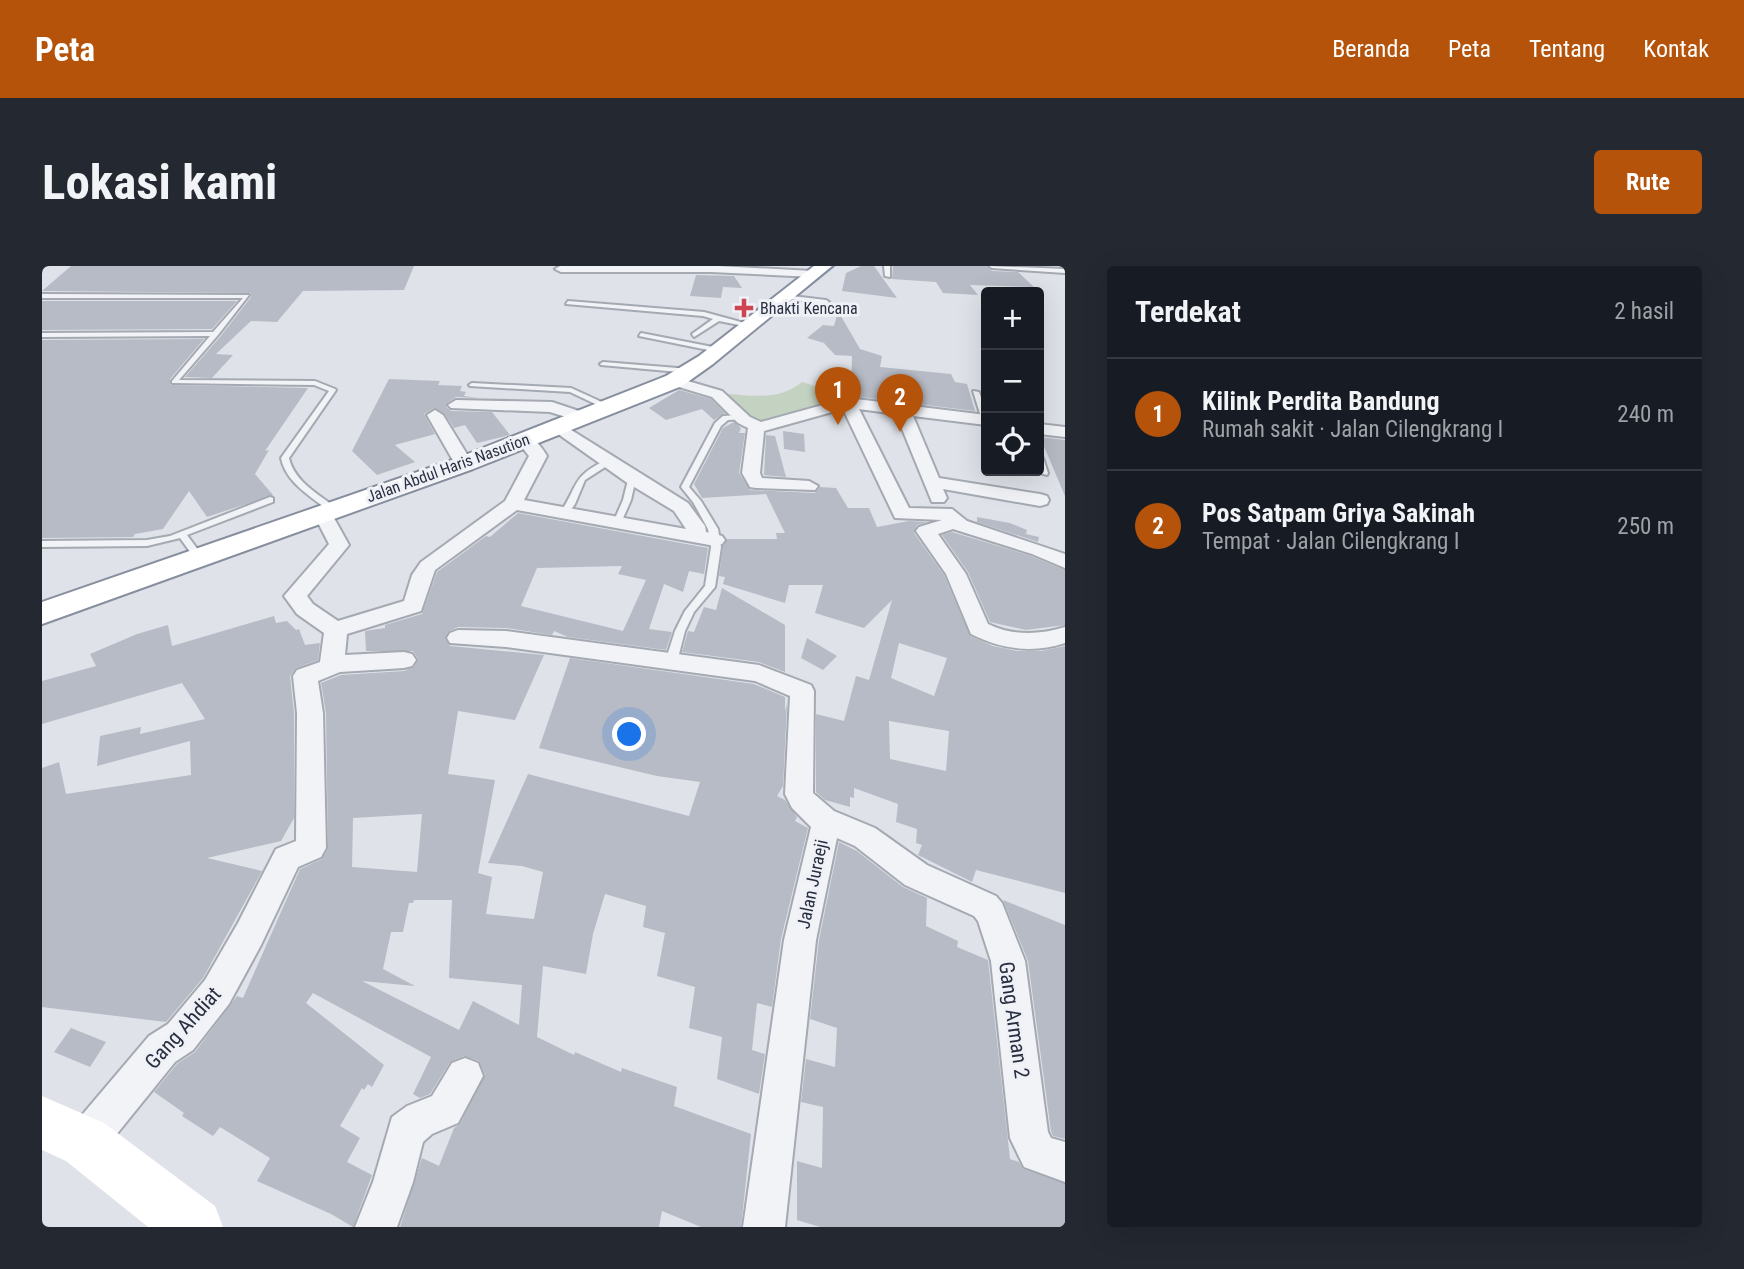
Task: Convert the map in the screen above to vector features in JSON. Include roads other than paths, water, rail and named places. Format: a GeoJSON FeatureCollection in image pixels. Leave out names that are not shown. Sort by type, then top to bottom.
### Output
{"type":"FeatureCollection","features":[{"type":"Feature","properties":{"kind":"highway","name":"Jalan Abdul Haris Nasution"},"geometry":{"type":"LineString","coordinates":[[42,613],[191,546],[327,511],[464,464],[611,408],[682,376],[719,350],[818,270]]}},
{"type":"Feature","properties":{"kind":"street"},"geometry":{"type":"LineString","coordinates":[[561,269],[818,270]]}},
{"type":"Feature","properties":{"kind":"street"},"geometry":{"type":"LineString","coordinates":[[682,376],[717,394],[749,421],[770,426],[823,407],[848,402],[981,419]]}},
{"type":"Feature","properties":{"kind":"street"},"geometry":{"type":"LineString","coordinates":[[848,402],[900,513],[908,516],[945,513],[955,522],[1039,550],[1065,562]]}},
{"type":"Feature","properties":{"kind":"street"},"geometry":{"type":"LineString","coordinates":[[456,405],[552,407],[585,418]]}},
{"type":"Feature","properties":{"kind":"street"},"geometry":{"type":"LineString","coordinates":[[902,409],[939,500]]}},
{"type":"Feature","properties":{"kind":"street"},"geometry":{"type":"LineString","coordinates":[[435,415],[464,464]]}},
{"type":"Feature","properties":{"kind":"street"},"geometry":{"type":"LineString","coordinates":[[749,421],[751,473],[756,483],[809,486]]}},
{"type":"Feature","properties":{"kind":"street"},"geometry":{"type":"LineString","coordinates":[[560,428],[632,478],[681,507],[706,539]]}},
{"type":"Feature","properties":{"kind":"street"},"geometry":{"type":"LineString","coordinates":[[1044,430],[1065,432]]}},
{"type":"Feature","properties":{"kind":"street"},"geometry":{"type":"LineString","coordinates":[[334,630],[413,606],[418,594],[419,578],[428,566],[513,504],[538,456],[533,447],[525,441]]}},
{"type":"Feature","properties":{"kind":"street"},"geometry":{"type":"LineString","coordinates":[[933,482],[1040,500]]}},
{"type":"Feature","properties":{"kind":"street"},"geometry":{"type":"LineString","coordinates":[[513,504],[706,539]]}},
{"type":"Feature","properties":{"kind":"street"},"geometry":{"type":"LineString","coordinates":[[327,511],[339,545],[295,596],[305,609],[334,630]]}},
{"type":"Feature","properties":{"kind":"street"},"geometry":{"type":"LineString","coordinates":[[955,522],[926,530],[956,574],[979,629],[1002,640],[1046,641],[1065,635]]}},
{"type":"Feature","properties":{"kind":"street"},"geometry":{"type":"LineString","coordinates":[[334,630],[332,665],[404,660]]}},
{"type":"Feature","properties":{"kind":"street","name":"Jalan Juraeji"},"geometry":{"type":"LineString","coordinates":[[457,638],[506,639],[759,673],[802,691],[799,794],[824,820],[825,827],[800,940],[764,1227]]}},
{"type":"Feature","properties":{"kind":"street","name":"Gang Ahdiat"},"geometry":{"type":"LineString","coordinates":[[63,1133],[162,1049],[178,1040],[223,985],[287,858],[307,851],[312,842],[310,713],[305,676],[332,665]]}},
{"type":"Feature","properties":{"kind":"street"},"geometry":{"type":"LineString","coordinates":[[824,820],[865,837],[916,875],[942,888]]}},
{"type":"Feature","properties":{"kind":"street","name":"Gang Arman 2"},"geometry":{"type":"LineString","coordinates":[[942,888],[985,906],[991,913],[1008,961],[1029,1138],[1038,1153],[1065,1162]]}},
{"type":"Feature","properties":{"kind":"street"},"geometry":{"type":"LineString","coordinates":[[376,1227],[393,1182],[406,1130],[420,1119],[445,1110],[465,1076]]}},
{"type":"Feature","properties":{"kind":"street"},"geometry":{"type":"LineString","coordinates":[[63,1133],[194,1227]]}},
{"type":"Feature","properties":{"kind":"lane"},"geometry":{"type":"LineString","coordinates":[[887,266],[888,276]]}},
{"type":"Feature","properties":{"kind":"lane"},"geometry":{"type":"LineString","coordinates":[[992,266],[1065,271]]}},
{"type":"Feature","properties":{"kind":"lane"},"geometry":{"type":"LineString","coordinates":[[42,296],[247,296],[174,382],[315,383],[333,390],[285,458],[287,469],[327,511]]}},
{"type":"Feature","properties":{"kind":"lane"},"geometry":{"type":"LineString","coordinates":[[783,297],[826,302]]}},
{"type":"Feature","properties":{"kind":"lane"},"geometry":{"type":"LineString","coordinates":[[568,303],[704,314],[749,325]]}},
{"type":"Feature","properties":{"kind":"lane"},"geometry":{"type":"LineString","coordinates":[[694,335],[718,319]]}},
{"type":"Feature","properties":{"kind":"lane"},"geometry":{"type":"LineString","coordinates":[[42,335],[216,334]]}},
{"type":"Feature","properties":{"kind":"lane"},"geometry":{"type":"LineString","coordinates":[[641,335],[719,350]]}},
{"type":"Feature","properties":{"kind":"lane"},"geometry":{"type":"LineString","coordinates":[[603,364],[682,376]]}},
{"type":"Feature","properties":{"kind":"lane"},"geometry":{"type":"LineString","coordinates":[[472,385],[571,390],[611,408]]}},
{"type":"Feature","properties":{"kind":"lane"},"geometry":{"type":"LineString","coordinates":[[975,392],[983,413]]}},
{"type":"Feature","properties":{"kind":"lane"},"geometry":{"type":"LineString","coordinates":[[671,662],[680,631],[690,611],[710,587],[706,539],[708,520],[685,487],[718,425],[726,418],[749,421]]}},
{"type":"Feature","properties":{"kind":"lane"},"geometry":{"type":"LineString","coordinates":[[564,513],[570,505],[577,482],[584,475],[609,462]]}},
{"type":"Feature","properties":{"kind":"lane"},"geometry":{"type":"LineString","coordinates":[[617,523],[627,500],[632,478]]}},
{"type":"Feature","properties":{"kind":"lane"},"geometry":{"type":"LineString","coordinates":[[42,544],[147,543],[191,546],[270,500]]}},
{"type":"Feature","properties":{"kind":"waterway"},"geometry":{"type":"LineString","coordinates":[[794,298],[834,266]]}},
{"type":"Feature","properties":{"kind":"waterway"},"geometry":{"type":"LineString","coordinates":[[762,324],[793,299]]}},
{"type":"Feature","properties":{"kind":"waterway"},"geometry":{"type":"LineString","coordinates":[[582,425],[654,397]]}},
{"type":"Feature","properties":{"kind":"place","name":"Bhakti Kencana"},"geometry":{"type":"Point","coordinates":[744,308]}},
{"type":"Feature","properties":{"kind":"place","name":"Kilink Perdita Bandung"},"geometry":{"type":"Point","coordinates":[838,425]}},
{"type":"Feature","properties":{"kind":"place","name":"Pos Satpam Griya Sakinah"},"geometry":{"type":"Point","coordinates":[900,432]}}]}
